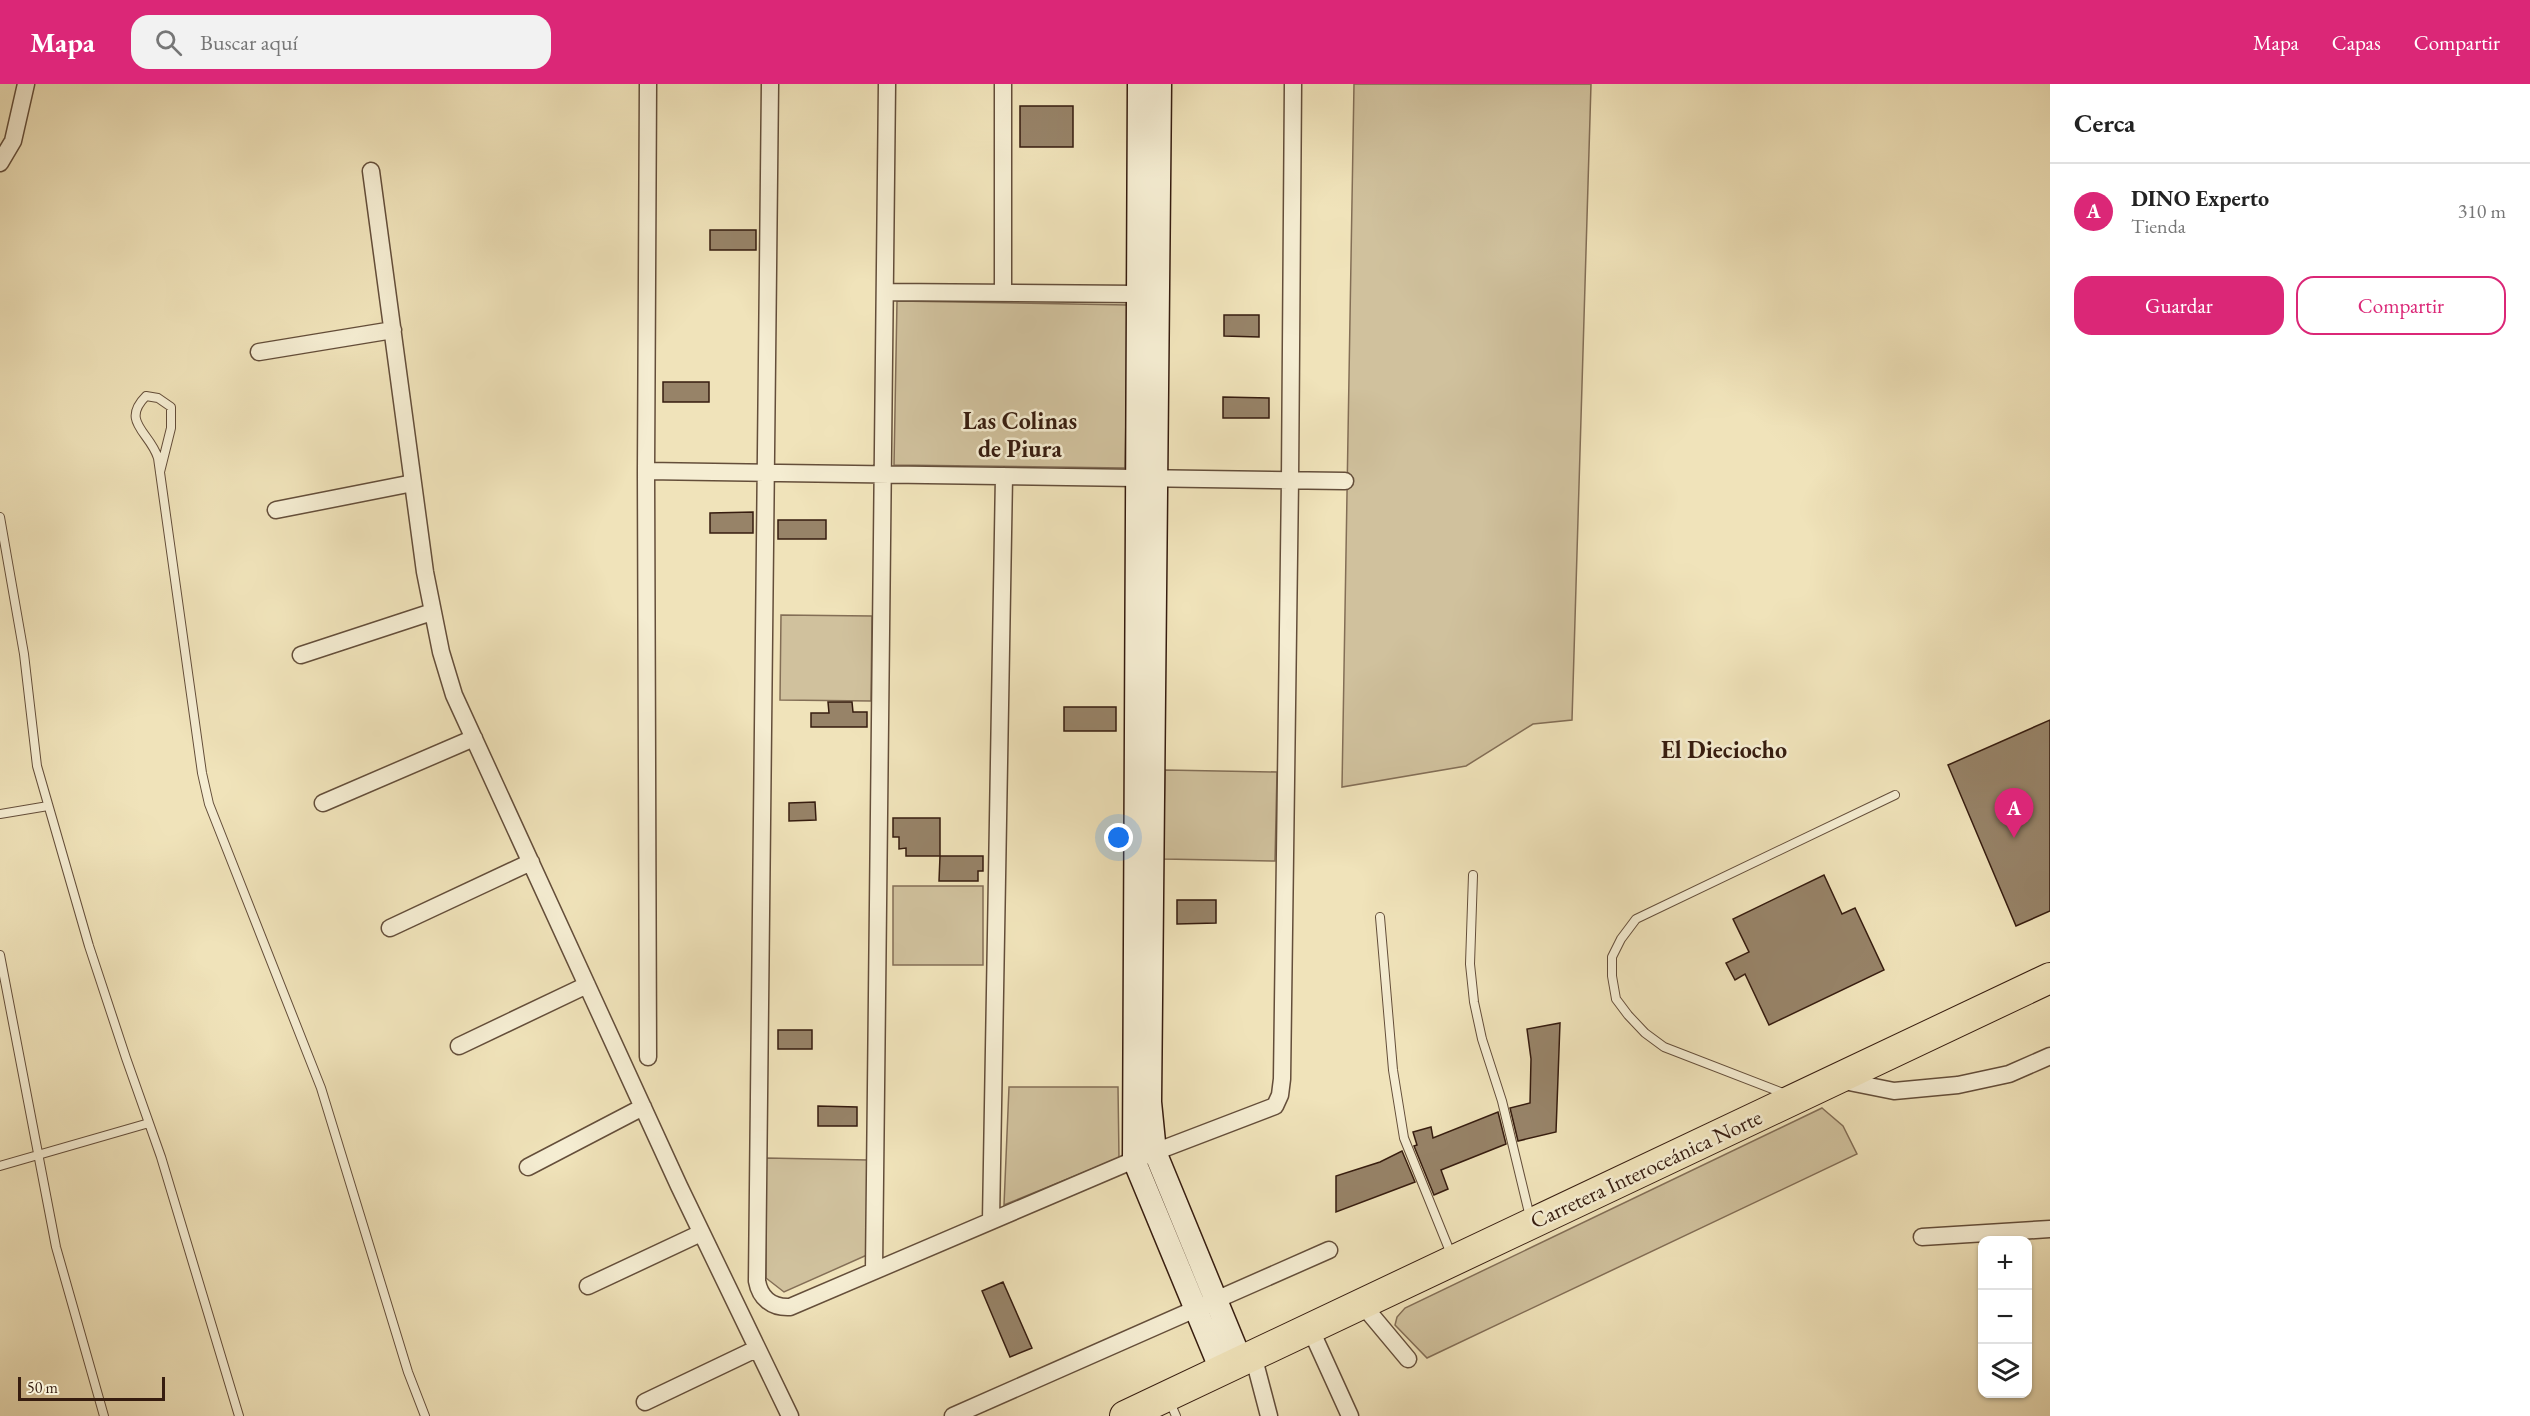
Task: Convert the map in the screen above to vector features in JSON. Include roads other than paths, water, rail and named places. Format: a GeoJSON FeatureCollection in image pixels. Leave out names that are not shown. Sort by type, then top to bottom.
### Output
{"type":"FeatureCollection","features":[{"type":"Feature","properties":{"kind":"highway","name":"Carretera Interoceánica Norte"},"geometry":{"type":"LineString","coordinates":[[1125,1416],[1172,1406],[1238,1362],[2049,979]]}},
{"type":"Feature","properties":{"kind":"street"},"geometry":{"type":"LineString","coordinates":[[0,163],[13,141],[27,84]]}},
{"type":"Feature","properties":{"kind":"street"},"geometry":{"type":"LineString","coordinates":[[648,84],[646,471],[648,1057]]}},
{"type":"Feature","properties":{"kind":"street"},"geometry":{"type":"LineString","coordinates":[[770,84],[757,1281],[760,1292],[766,1299],[777,1306],[790,1307],[1144,1156],[1275,1106],[1280,1095],[1290,480],[1293,84]]}},
{"type":"Feature","properties":{"kind":"street"},"geometry":{"type":"LineString","coordinates":[[874,1270],[886,84]]}},
{"type":"Feature","properties":{"kind":"street"},"geometry":{"type":"LineString","coordinates":[[1003,84],[1003,293]]}},
{"type":"Feature","properties":{"kind":"street"},"geometry":{"type":"LineString","coordinates":[[1138,84],[1138,294],[1147,478]]}},
{"type":"Feature","properties":{"kind":"street"},"geometry":{"type":"LineString","coordinates":[[1160,84],[1147,478],[1144,1156],[1205,1304],[1269,1416]]}},
{"type":"Feature","properties":{"kind":"street"},"geometry":{"type":"LineString","coordinates":[[371,171],[432,612],[454,695],[701,1233],[790,1416]]}},
{"type":"Feature","properties":{"kind":"street"},"geometry":{"type":"LineString","coordinates":[[885,292],[1138,294]]}},
{"type":"Feature","properties":{"kind":"street"},"geometry":{"type":"LineString","coordinates":[[259,352],[393,330]]}},
{"type":"Feature","properties":{"kind":"street"},"geometry":{"type":"LineString","coordinates":[[646,471],[1345,481]]}},
{"type":"Feature","properties":{"kind":"street"},"geometry":{"type":"LineString","coordinates":[[992,1221],[1004,476]]}},
{"type":"Feature","properties":{"kind":"street"},"geometry":{"type":"LineString","coordinates":[[276,510],[413,483]]}},
{"type":"Feature","properties":{"kind":"street"},"geometry":{"type":"LineString","coordinates":[[301,655],[432,612]]}},
{"type":"Feature","properties":{"kind":"street"},"geometry":{"type":"LineString","coordinates":[[323,803],[474,738]]}},
{"type":"Feature","properties":{"kind":"street"},"geometry":{"type":"LineString","coordinates":[[390,928],[531,862]]}},
{"type":"Feature","properties":{"kind":"street"},"geometry":{"type":"LineString","coordinates":[[459,1046],[587,985]]}},
{"type":"Feature","properties":{"kind":"street"},"geometry":{"type":"LineString","coordinates":[[1835,1080],[1894,1091],[1958,1085],[2009,1074],[2050,1056]]}},
{"type":"Feature","properties":{"kind":"street"},"geometry":{"type":"LineString","coordinates":[[528,1167],[643,1107]]}},
{"type":"Feature","properties":{"kind":"street"},"geometry":{"type":"LineString","coordinates":[[1922,1237],[2050,1228]]}},
{"type":"Feature","properties":{"kind":"street"},"geometry":{"type":"LineString","coordinates":[[588,1286],[701,1233]]}},
{"type":"Feature","properties":{"kind":"street"},"geometry":{"type":"LineString","coordinates":[[953,1416],[1329,1250]]}},
{"type":"Feature","properties":{"kind":"street"},"geometry":{"type":"LineString","coordinates":[[1362,1304],[1408,1359]]}},
{"type":"Feature","properties":{"kind":"street"},"geometry":{"type":"LineString","coordinates":[[1310,1328],[1350,1416]]}},
{"type":"Feature","properties":{"kind":"street"},"geometry":{"type":"LineString","coordinates":[[645,1402],[756,1349]]}},
{"type":"Feature","properties":{"kind":"lane"},"geometry":{"type":"LineString","coordinates":[[160,472],[171,428],[171,407],[158,398],[146,396],[135,410],[136,421],[155,449],[160,472],[200,762],[209,804],[321,1088],[408,1372],[425,1416]]}},
{"type":"Feature","properties":{"kind":"lane"},"geometry":{"type":"LineString","coordinates":[[0,517],[24,654],[37,766],[89,946],[161,1157],[238,1416]]}},
{"type":"Feature","properties":{"kind":"lane"},"geometry":{"type":"LineString","coordinates":[[1796,1098],[1664,1047],[1645,1033],[1616,999],[1612,976],[1612,957],[1621,939],[1636,919],[1895,795]]}},
{"type":"Feature","properties":{"kind":"lane"},"geometry":{"type":"LineString","coordinates":[[0,814],[48,806]]}},
{"type":"Feature","properties":{"kind":"lane"},"geometry":{"type":"LineString","coordinates":[[1473,875],[1470,964],[1474,1002],[1482,1039],[1502,1101],[1532,1223]]}},
{"type":"Feature","properties":{"kind":"lane"},"geometry":{"type":"LineString","coordinates":[[1380,917],[1393,1070],[1404,1138],[1454,1260]]}},
{"type":"Feature","properties":{"kind":"lane"},"geometry":{"type":"LineString","coordinates":[[0,956],[56,1247],[104,1416]]}},
{"type":"Feature","properties":{"kind":"lane"},"geometry":{"type":"LineString","coordinates":[[0,1167],[149,1124]]}},
{"type":"Feature","properties":{"kind":"place","name":"DINO Experto"},"geometry":{"type":"Point","coordinates":[2014,838]}},
{"type":"Feature","properties":{"kind":"district","name":"Las Colinas de Piura"},"geometry":{"type":"Point","coordinates":[1020,434]}},
{"type":"Feature","properties":{"kind":"district","name":"El Dieciocho"},"geometry":{"type":"Point","coordinates":[1724,749]}}]}
